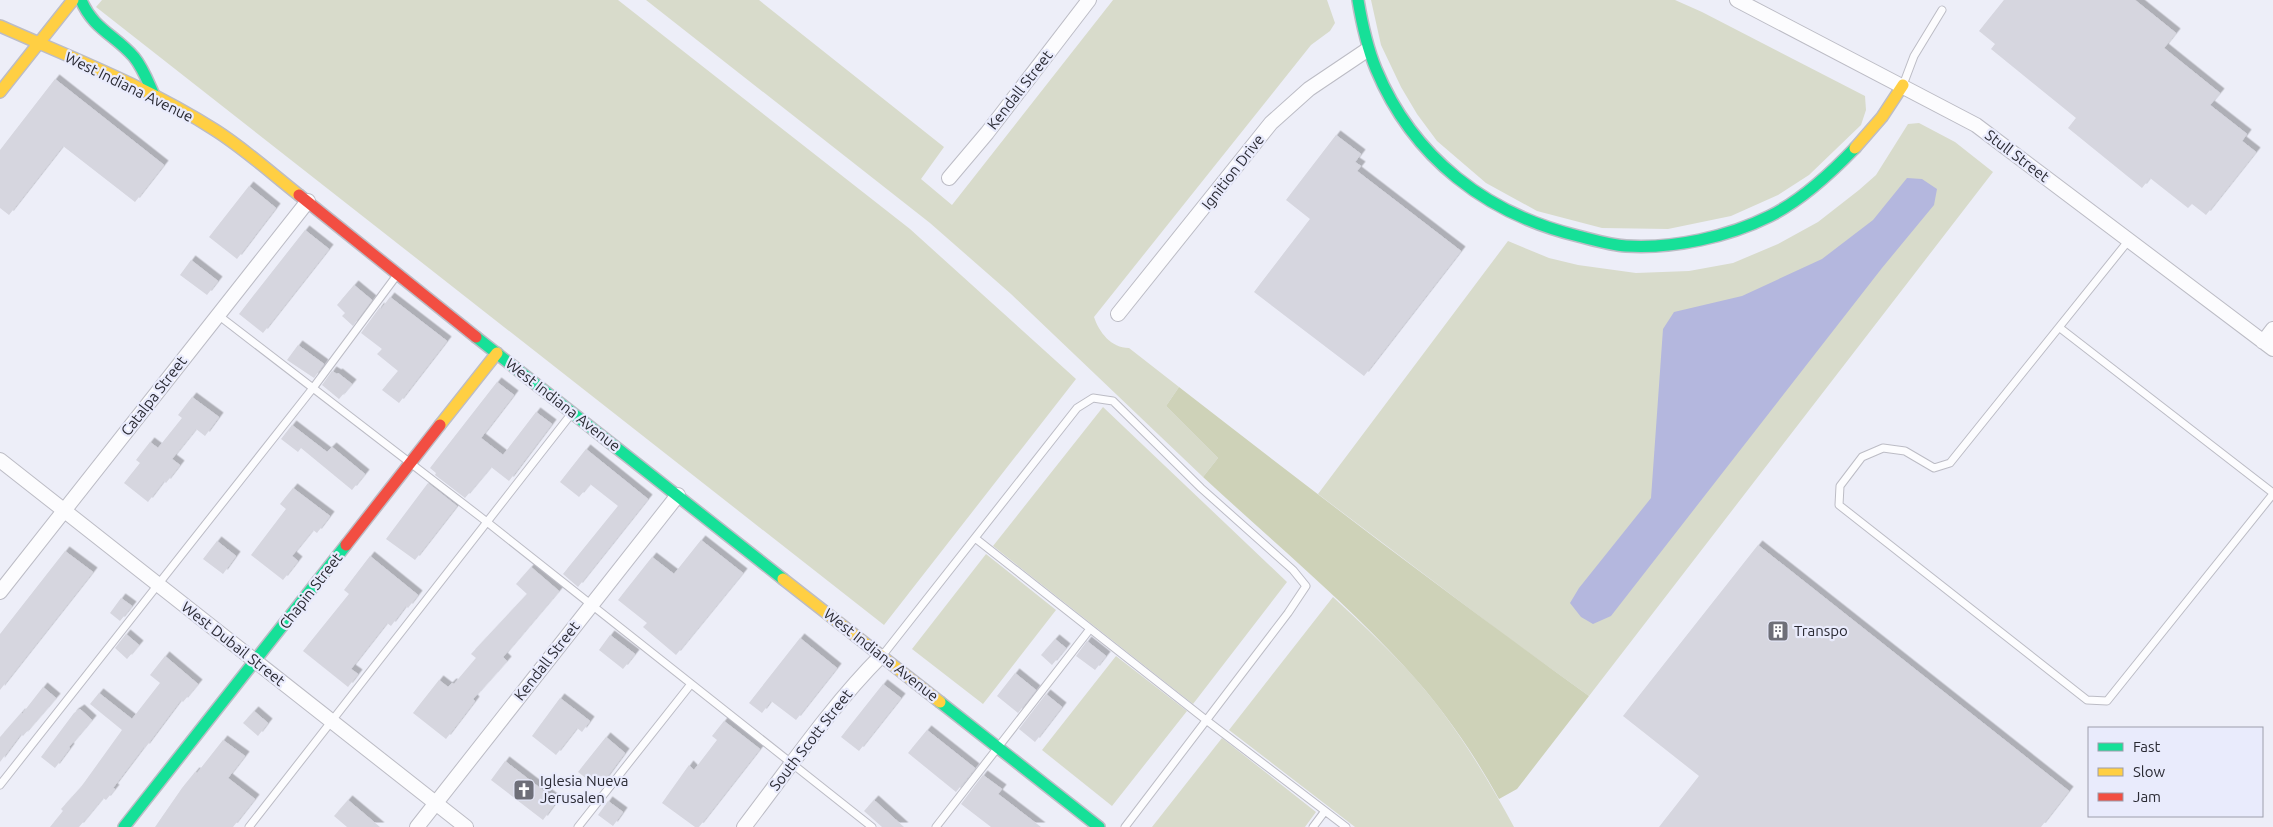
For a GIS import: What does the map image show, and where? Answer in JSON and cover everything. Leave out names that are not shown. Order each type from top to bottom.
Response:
[{"type":"street","points":[[4,88],[73,0]]},
{"type":"street","points":[[81,0],[86,14],[93,23],[135,58],[154,95]]},
{"type":"street","name":"Kendall Street","points":[[949,178],[987,133],[1089,0]]},
{"type":"street","points":[[1358,0],[1361,28],[1368,50],[1384,85],[1410,127],[1427,148],[1473,190],[1526,220],[1596,241],[1626,246],[1659,245],[1695,239],[1764,219],[1827,177],[1841,164],[1877,123],[1903,85]]},
{"type":"street","name":"Stull Street","points":[[1738,0],[1976,125],[2268,345]]},
{"type":"street","name":"West Indiana Avenue","points":[[0,26],[154,95],[215,130],[308,201],[572,413],[881,656],[999,746],[1099,827]]},
{"type":"street","name":"Ignition Drive","points":[[1118,314],[1272,123],[1310,89],[1368,50]]},
{"type":"street","points":[[0,71],[4,88]]},
{"type":"street","name":"Catalpa Street","points":[[0,592],[308,201]]},
{"type":"street","points":[[2268,345],[2273,329]]},
{"type":"street","name":"Chapin Street","points":[[124,827],[256,662],[497,353]]},
{"type":"street","name":"West Dubail Street","points":[[0,460],[466,827]]},
{"type":"street","name":"Kendall Street","points":[[417,827],[678,496]]},
{"type":"street","name":"South Scott Street","points":[[744,827],[865,672],[881,656]]},
{"type":"lane","points":[[1903,85],[1914,56],[1942,10]]},
{"type":"lane","points":[[2060,328],[2273,493],[2107,702],[2087,700],[1839,505],[1840,486],[1862,457],[1883,448],[1905,451],[1934,468],[1950,463],[2129,240]]},
{"type":"lane","points":[[0,785],[313,388],[398,275]]},
{"type":"lane","points":[[218,315],[487,522],[872,827]]},
{"type":"lane","points":[[881,656],[1077,408],[1093,398],[1114,401],[1201,488],[1293,570],[1306,586],[1288,613],[1125,827]]},
{"type":"lane","points":[[249,827],[572,413]]},
{"type":"lane","points":[[975,538],[1206,720],[1346,827]]},
{"type":"lane","points":[[936,827],[1090,628]]},
{"type":"lane","points":[[578,827],[691,684]]},
{"type":"lane","points":[[1313,827],[1325,811]]},
{"type":"green space","points":[[102,0],[618,0],[910,229],[1076,379],[884,625],[96,7]]},
{"type":"green space","points":[[646,0],[759,0],[944,147],[921,179],[952,205],[1113,0],[1327,0],[1335,23],[1330,31],[1311,45],[1094,317],[1099,328],[1111,342],[1129,348],[1179,387],[1166,406],[1218,458],[1203,477],[1011,294],[930,223]]},
{"type":"green space","points":[[1371,0],[1675,0],[1865,96],[1866,110],[1861,125],[1809,175],[1778,195],[1731,216],[1668,229],[1602,228],[1537,211],[1486,183],[1437,141],[1417,114],[1401,87],[1381,45]]},
{"type":"green space","points":[[1919,123],[1955,142],[1993,172],[1589,696],[1507,637],[1318,494],[1508,241],[1549,258],[1578,265],[1636,273],[1689,271],[1733,263],[1778,244],[1818,222],[1876,175],[1908,124]]},
{"type":"green space","points":[[1179,387],[1382,543],[1589,696],[1517,789],[1499,799],[1456,730],[1404,666],[1331,593],[1203,477],[1218,458],[1166,406]]},
{"type":"green space","points":[[1103,407],[1287,582],[1193,704],[993,546]]},
{"type":"green space","points":[[986,554],[1056,610],[983,704],[912,649]]},
{"type":"green space","points":[[1333,597],[1404,666],[1436,703],[1464,743],[1514,827],[1355,827],[1229,730]]},
{"type":"green space","points":[[1116,656],[1187,711],[1112,806],[1042,750]]},
{"type":"green space","points":[[1222,738],[1316,812],[1305,827],[1152,827]]},
{"type":"water","points":[[1907,178],[1922,179],[1937,189],[1934,205],[1882,268],[1611,616],[1593,624],[1581,617],[1570,603],[1579,588],[1651,498],[1663,329],[1674,312],[1742,296],[1822,259],[1873,220]]},
{"type":"building","points":[[2004,0],[2135,0],[2176,33],[2164,48],[2220,93],[2210,105],[2247,134],[2242,141],[2256,152],[2206,215],[2192,204],[2188,208],[2150,178],[2142,188],[2068,128],[2076,118],[1991,49],[1995,44],[1979,31]]},
{"type":"building","points":[[55,79],[164,165],[135,202],[63,146],[9,215],[0,208],[0,150]]},
{"type":"building","points":[[1336,135],[1361,154],[1355,162],[1361,166],[1357,171],[1461,251],[1364,376],[1254,292],[1310,219],[1286,200]]},
{"type":"building","points":[[249,186],[276,208],[237,259],[209,237]]},
{"type":"building","points":[[305,230],[329,249],[263,333],[239,314]]},
{"type":"building","points":[[191,260],[218,281],[207,295],[180,275]]},
{"type":"building","points":[[354,285],[372,300],[353,326],[342,316],[345,313],[337,305]]},
{"type":"building","points":[[390,297],[447,341],[399,403],[382,390],[398,371],[377,354],[382,349],[361,333],[380,307],[381,309]]},
{"type":"building","points":[[298,345],[324,364],[314,378],[287,360]]},
{"type":"building","points":[[332,371],[338,373],[352,384],[339,399],[322,385]]},
{"type":"building","points":[[497,382],[514,395],[481,438],[503,455],[536,412],[552,424],[509,481],[491,467],[465,498],[435,475],[436,473],[430,468]]},
{"type":"building","points":[[192,397],[219,417],[205,436],[196,429],[172,459],[180,465],[166,483],[164,481],[148,502],[124,483],[140,463],[136,460],[150,442],[158,448],[182,418],[178,415]]},
{"type":"building","points":[[292,425],[327,452],[332,447],[365,474],[352,490],[301,448],[298,452],[281,439]]},
{"type":"building","points":[[586,449],[648,499],[578,587],[563,574],[618,506],[590,484],[579,497],[560,482]]},
{"type":"building","points":[[428,483],[457,506],[415,560],[386,539]]},
{"type":"building","points":[[293,488],[330,516],[317,533],[313,530],[292,556],[298,561],[283,580],[251,555],[286,509],[280,504]]},
{"type":"building","points":[[701,540],[743,573],[676,655],[643,627],[647,623],[618,600],[652,557],[674,574]]},
{"type":"building","points":[[217,541],[236,556],[223,574],[203,559]]},
{"type":"building","name":"Transpo","points":[[1758,545],[2069,791],[2041,827],[1659,827],[1699,776],[1623,716]]},
{"type":"building","points":[[65,551],[93,572],[0,690],[0,634]]},
{"type":"building","points":[[370,556],[418,595],[408,608],[406,606],[391,626],[387,623],[351,669],[358,674],[348,687],[303,651],[349,594],[344,590]]},
{"type":"building","points":[[531,567],[559,591],[503,657],[507,661],[473,699],[475,701],[446,739],[413,713],[439,680],[448,687],[452,683],[454,684],[476,658],[471,654],[527,594],[516,584]]},
{"type":"building","points":[[121,598],[132,606],[120,621],[110,613]]},
{"type":"building","points":[[126,634],[139,645],[127,659],[115,648]]},
{"type":"building","points":[[610,635],[635,654],[623,669],[599,650]]},
{"type":"building","points":[[800,638],[837,668],[796,720],[771,701],[762,713],[749,703]]},
{"type":"building","points":[[1055,639],[1066,648],[1052,665],[1041,655]]},
{"type":"building","points":[[1087,641],[1106,656],[1095,670],[1076,656]]},
{"type":"building","points":[[165,656],[198,684],[183,702],[181,700],[113,788],[115,789],[106,800],[103,798],[79,827],[50,827],[63,811],[61,809],[81,787],[122,730],[90,704],[99,693],[132,719],[160,683],[150,675]]},
{"type":"building","points":[[1015,673],[1036,690],[1018,713],[997,696]]},
{"type":"building","points":[[883,684],[901,698],[859,751],[841,737]]},
{"type":"building","points":[[43,687],[56,698],[23,736],[21,734],[0,762],[0,737],[22,714]]},
{"type":"building","points":[[1046,694],[1062,707],[1035,742],[1019,729]]},
{"type":"building","points":[[560,698],[590,721],[582,732],[577,728],[556,755],[532,736]]},
{"type":"building","points":[[80,709],[92,720],[69,747],[55,768],[41,757],[74,713]]},
{"type":"building","points":[[254,711],[268,723],[258,736],[243,723]]},
{"type":"building","points":[[724,721],[760,749],[699,827],[695,827],[662,803],[689,765],[694,770],[717,740],[712,736]]},
{"type":"building","points":[[927,730],[975,768],[956,792],[908,753]]},
{"type":"building","points":[[606,737],[625,753],[599,788],[578,772]]},
{"type":"building","points":[[223,740],[245,756],[228,778],[255,799],[233,827],[155,827],[182,788],[195,772],[197,773]]},
{"type":"building","name":"Iglesia Nueva Jerusalen","points":[[505,761],[557,801],[543,820],[491,780]]},
{"type":"building","points":[[983,775],[1002,789],[998,794],[1041,827],[991,827],[961,804]]},
{"type":"building","points":[[348,800],[380,827],[347,827],[334,816]]},
{"type":"building","points":[[874,800],[904,827],[882,827],[864,811]]},
{"type":"building","points":[[608,801],[623,812],[613,826],[598,815]]},
{"type":"traffic: fast","points":[[81,0],[98,25],[134,57],[143,70],[154,95]]},
{"type":"traffic: fast","points":[[1358,0],[1365,35],[1376,69],[1392,101],[1410,130],[1432,155],[1457,178],[1484,197],[1513,213],[1545,226],[1578,236],[1626,246],[1662,246],[1718,236],[1754,223],[1782,210],[1805,194],[1855,148]]},
{"type":"traffic: fast","points":[[476,337],[783,579]]},
{"type":"traffic: fast","points":[[124,827],[346,545]]},
{"type":"traffic: fast","points":[[940,702],[1099,827]]},
{"type":"traffic: slow","points":[[0,92],[73,0]]},
{"type":"traffic: slow","points":[[0,26],[137,87],[189,114],[237,145],[299,195]]},
{"type":"traffic: slow","points":[[1855,148],[1882,117],[1903,85]]},
{"type":"traffic: slow","points":[[440,425],[497,353]]},
{"type":"traffic: slow","points":[[783,579],[940,702]]},
{"type":"traffic: jam","points":[[299,195],[476,337]]},
{"type":"traffic: jam","points":[[346,545],[440,425]]},
{"type":"place","name":"Transpo","points":[[1778,631]]},
{"type":"place","name":"Iglesia Nueva Jerusalen","points":[[524,790]]}]
